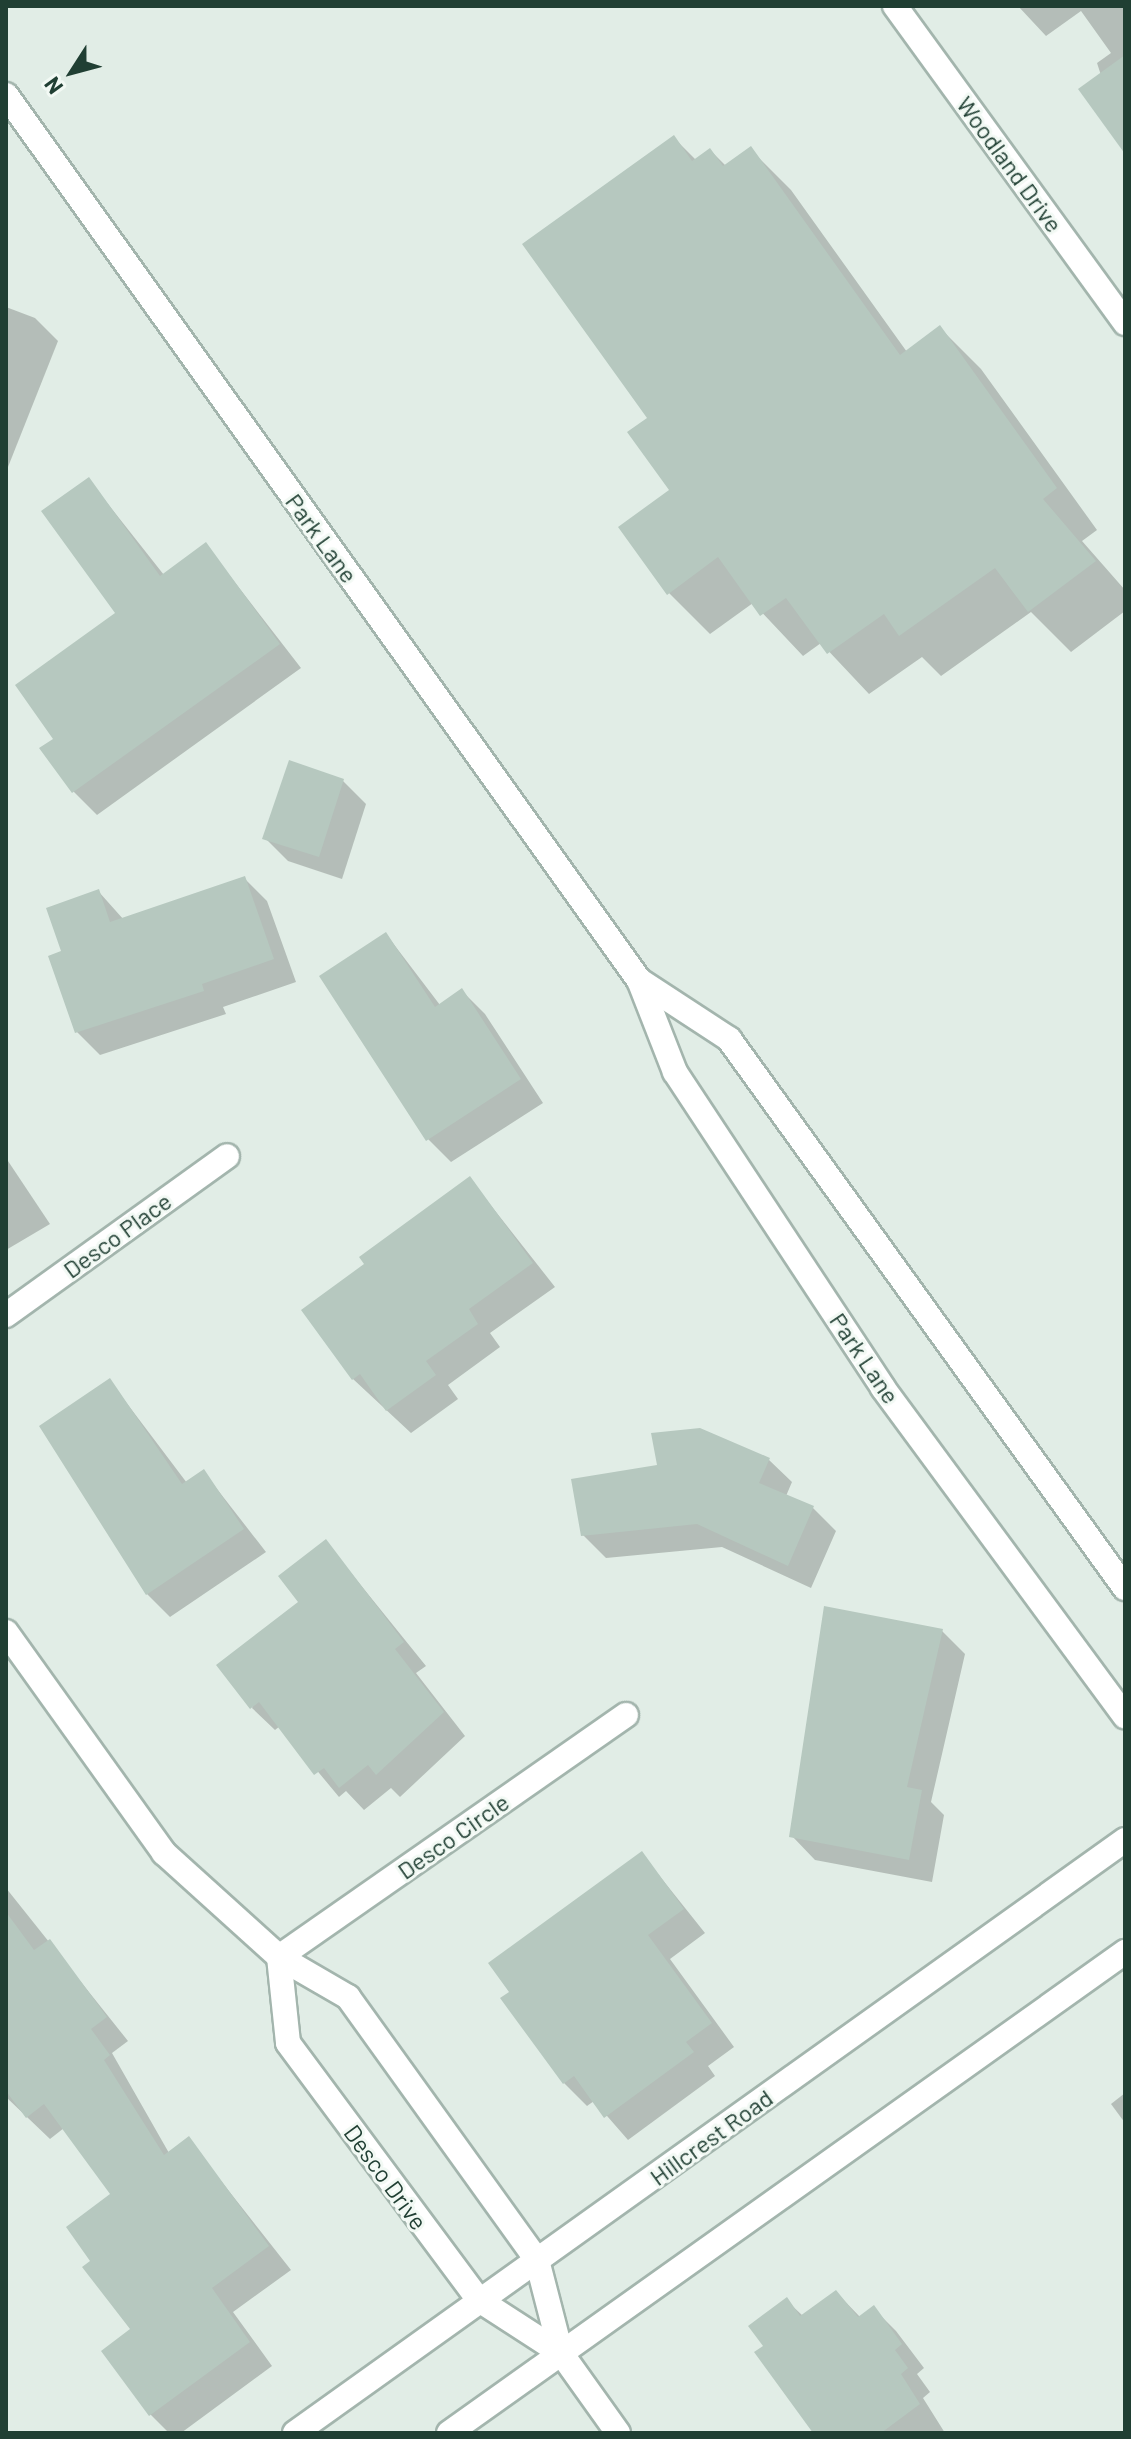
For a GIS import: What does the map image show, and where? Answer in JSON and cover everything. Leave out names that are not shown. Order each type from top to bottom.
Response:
[{"type":"street","name":"Woodland Drive","points":[[895,6],[1125,323]]},
{"type":"street","name":"Park Lane","points":[[6,95],[639,980],[675,1072],[874,1375],[1125,1716]]},
{"type":"street","name":"Park Lane","points":[[639,980],[729,1039],[1125,1588]]},
{"type":"street","name":"Desco Place","points":[[6,1315],[227,1156]]},
{"type":"street","name":"Desco Drive","points":[[6,1632],[164,1853],[279,1957],[348,1997],[537,2260],[561,2353],[618,2433]]},
{"type":"street","name":"Desco Circle","points":[[279,1957],[626,1715]]},
{"type":"street","name":"Hillcrest Road","points":[[295,2433],[1125,1840]]},
{"type":"street","points":[[449,2433],[1125,1952]]},
{"type":"street","name":"Desco Drive","points":[[279,1957],[288,2043],[479,2300],[561,2353]]},
{"type":"building","points":[[1125,55],[1125,154],[1078,89]]},
{"type":"building","points":[[674,135],[692,161],[710,148],[723,166],[751,146],[900,355],[940,325],[1057,488],[1043,499],[1096,561],[1028,612],[995,568],[899,636],[884,614],[827,654],[786,598],[760,616],[718,557],[667,595],[618,527],[669,490],[627,432],[647,418],[522,244]]},
{"type":"building","points":[[89,477],[160,576],[206,542],[280,644],[72,793],[39,748],[53,739],[15,685],[115,613],[41,511]]},
{"type":"building","points":[[289,760],[344,779],[319,857],[262,839]]},
{"type":"building","points":[[245,876],[274,959],[202,984],[204,991],[75,1033],[48,956],[61,951],[46,908],[99,889],[110,922]]},
{"type":"building","points":[[386,932],[435,1007],[462,988],[521,1079],[426,1141],[319,976]]},
{"type":"building","points":[[470,1176],[533,1263],[469,1309],[478,1324],[426,1361],[436,1375],[386,1411],[360,1374],[352,1380],[301,1310],[364,1264],[359,1257]]},
{"type":"building","points":[[110,1378],[182,1484],[204,1469],[244,1529],[146,1595],[39,1426]]},
{"type":"building","points":[[700,1428],[770,1458],[759,1483],[814,1506],[788,1566],[697,1524],[581,1536],[571,1479],[657,1465],[651,1433]]},
{"type":"building","points":[[326,1539],[404,1642],[395,1649],[444,1712],[376,1775],[368,1765],[339,1788],[324,1768],[314,1775],[259,1702],[250,1709],[216,1665],[298,1602],[278,1576]]},
{"type":"building","points":[[824,1606],[943,1629],[907,1787],[922,1790],[909,1860],[789,1837]]},
{"type":"building","points":[[642,1851],[684,1909],[648,1935],[712,2023],[686,2042],[694,2052],[604,2118],[574,2076],[563,2084],[500,1998],[509,1992],[488,1963]]},
{"type":"building","points":[[6,1912],[34,1950],[50,1939],[107,2017],[91,2029],[110,2055],[104,2060],[164,2155],[189,2136],[269,2246],[212,2288],[250,2342],[149,2416],[101,2351],[130,2329],[82,2267],[90,2261],[66,2227],[110,2194],[44,2104],[26,2118],[6,2091]]},
{"type":"building","points":[[836,2290],[858,2317],[874,2305],[902,2344],[895,2350],[908,2368],[901,2374],[920,2404],[881,2433],[813,2433],[754,2352],[763,2346],[748,2326],[787,2297],[800,2316]]}]
